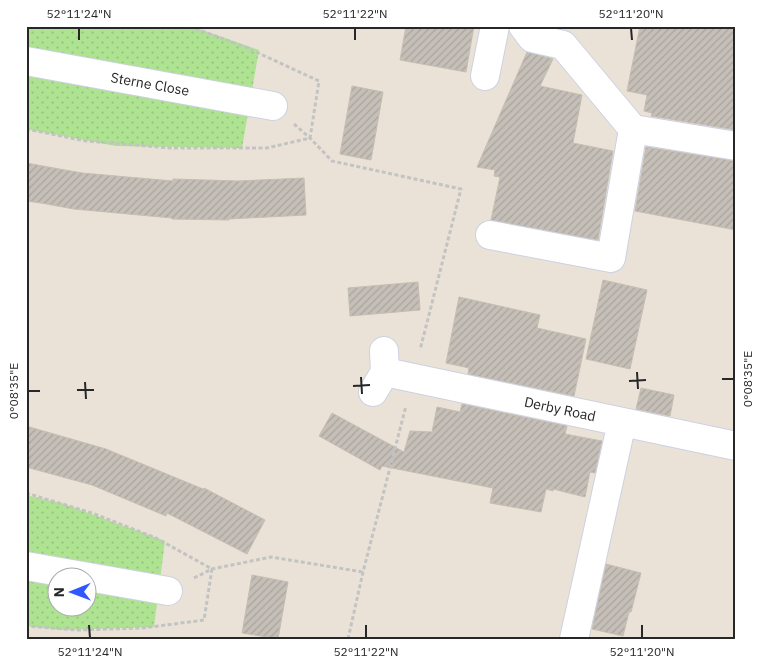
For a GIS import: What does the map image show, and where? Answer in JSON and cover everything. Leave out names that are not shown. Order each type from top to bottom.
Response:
[{"type":"street","points":[[484,76],[495,26]]},
{"type":"street","points":[[523,26],[532,38],[563,45],[633,128],[736,146]]},
{"type":"street","name":"Sterne Close","points":[[26,61],[273,106]]},
{"type":"street","points":[[490,235],[611,258],[633,128]]},
{"type":"street","name":"Derby Road","points":[[381,372],[736,446]]},
{"type":"street","points":[[574,639],[622,422]]},
{"type":"street","points":[[26,566],[168,591]]},
{"type":"path","points":[[310,138],[332,161],[461,189],[348,639]]},
{"type":"path","points":[[212,569],[271,557],[364,572]]},
{"type":"green space","points":[[26,26],[191,26],[259,50],[242,148],[116,146],[26,129]]},
{"type":"green space","points":[[26,495],[64,504],[165,541],[154,627],[61,630],[26,626]]},
{"type":"building","points":[[406,26],[474,26],[466,72],[400,60]]},
{"type":"building","points":[[640,26],[736,26],[736,130],[651,116],[652,113],[644,111],[647,95],[627,91]]},
{"type":"building","points":[[527,52],[553,59],[540,86],[582,95],[573,143],[613,151],[598,240],[491,220],[500,177],[494,176],[495,170],[477,167]]},
{"type":"building","points":[[352,86],[383,92],[371,160],[340,154]]},
{"type":"building","points":[[646,147],[736,161],[736,230],[635,211]]},
{"type":"building","points":[[26,163],[82,173],[173,181],[173,179],[238,181],[304,178],[306,215],[229,220],[172,219],[74,209],[26,201]]},
{"type":"building","points":[[603,280],[647,290],[630,369],[586,359]]},
{"type":"building","points":[[418,282],[420,310],[350,316],[348,288]]},
{"type":"building","points":[[459,297],[540,315],[537,328],[586,339],[574,396],[468,374],[469,368],[446,363]]},
{"type":"building","points":[[641,388],[674,395],[670,416],[636,409]]},
{"type":"building","points":[[462,404],[567,426],[565,434],[602,441],[595,473],[590,472],[585,497],[546,489],[541,512],[490,503],[493,488],[382,466],[380,470],[319,436],[332,413],[404,452],[410,431],[432,432],[437,407],[460,412]]},
{"type":"building","points":[[26,426],[106,449],[204,488],[265,520],[247,554],[167,513],[166,516],[92,485],[26,467]]},
{"type":"building","points":[[606,564],[641,573],[623,636],[592,629]]},
{"type":"building","points":[[252,575],[288,582],[278,639],[242,633]]}]
